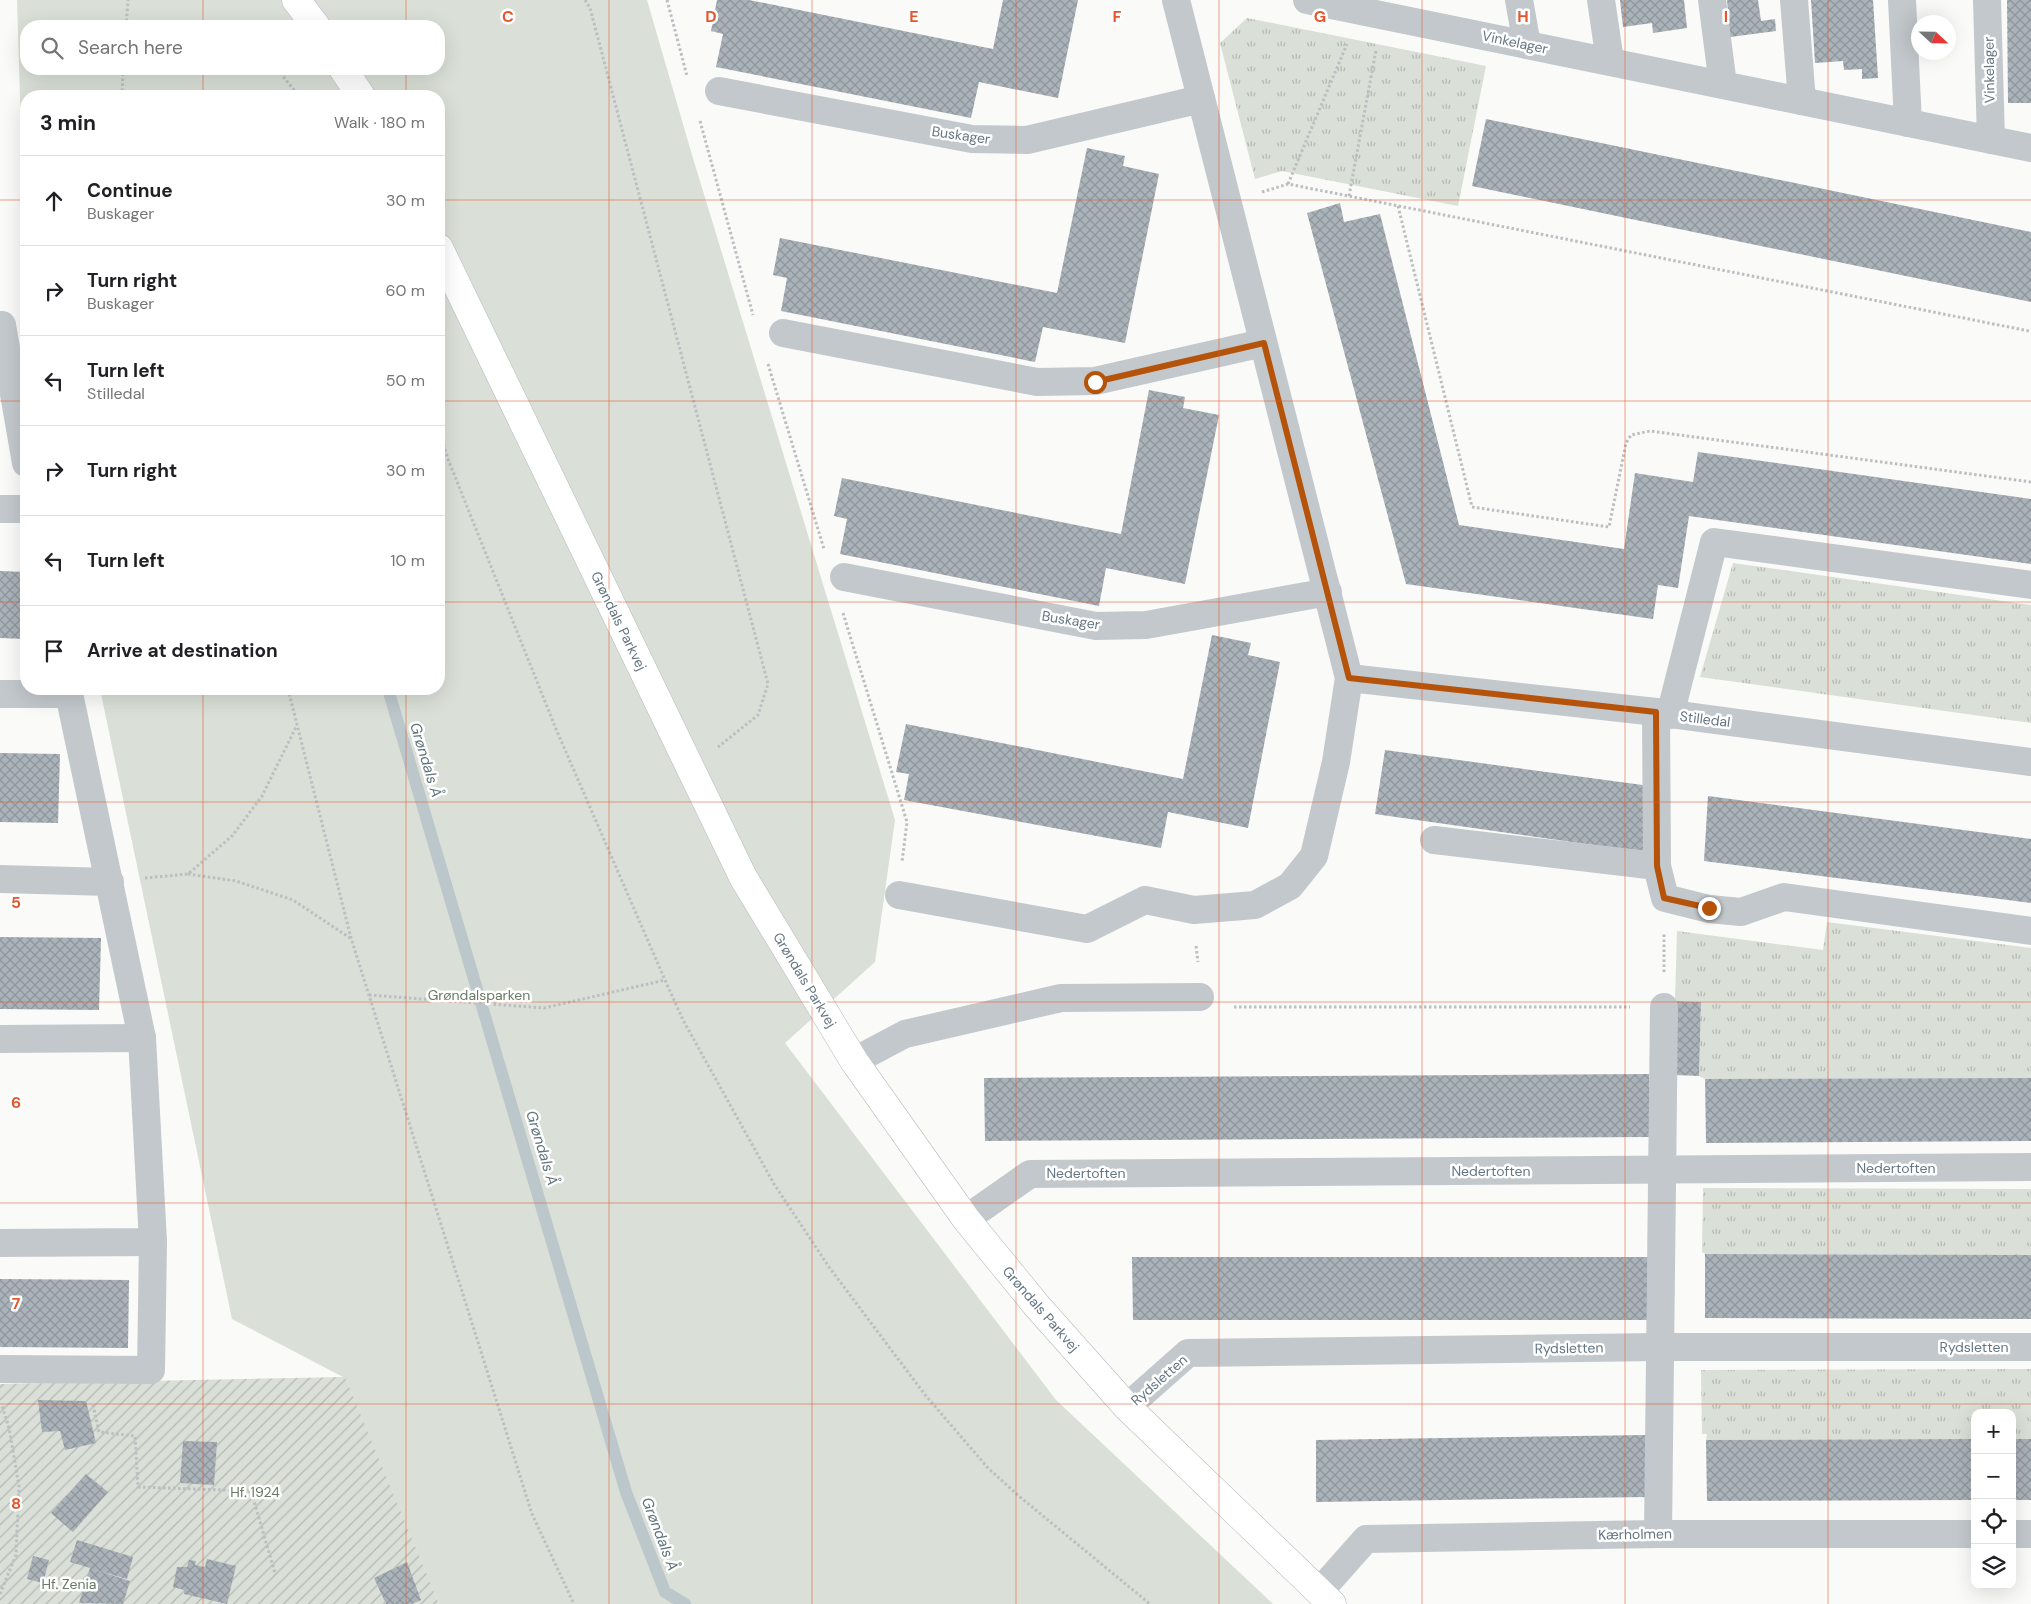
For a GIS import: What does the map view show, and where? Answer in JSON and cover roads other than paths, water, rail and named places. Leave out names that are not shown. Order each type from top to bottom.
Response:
[{"type":"main road","points":[[296,0],[311,20]]},
{"type":"main road","points":[[347,75],[357,90]]},
{"type":"main road","name":"Grøndals Parkvej","points":[[445,260],[743,876],[854,1060],[966,1219],[1037,1306],[1127,1407],[1325,1598]]},
{"type":"street","points":[[899,895],[1087,929],[1144,900],[1194,910],[1255,905],[1290,886],[1314,856],[1336,762],[1349,678],[1176,0]]},
{"type":"street","name":"Vinkelager","points":[[1307,0],[1360,9],[1417,11],[1527,45],[2031,148]]},
{"type":"street","points":[[1519,0],[1527,45]]},
{"type":"street","points":[[1601,0],[1610,62]]},
{"type":"street","points":[[1712,0],[1723,85]]},
{"type":"street","points":[[1794,0],[1802,101]]},
{"type":"street","points":[[1902,0],[1908,123]]},
{"type":"street","name":"Vinkelager","points":[[1988,0],[1991,140]]},
{"type":"street","name":"Buskager","points":[[718,91],[972,139],[1018,140],[1057,134],[1202,99]]},
{"type":"street","points":[[0,325],[2,325],[20,428]]},
{"type":"street","points":[[783,333],[1037,382],[1095,382],[1264,343]]},
{"type":"street","points":[[0,509],[20,509]]},
{"type":"street","points":[[2031,585],[1714,542],[1663,714],[1657,866],[1664,898],[1709,908],[1741,912],[1784,897],[2031,931]]},
{"type":"street","name":"Buskager","points":[[844,577],[1096,626],[1146,625],[1328,592]]},
{"type":"street","name":"Stilledal","points":[[1349,678],[1663,714],[2031,762]]},
{"type":"street","points":[[0,694],[20,693]]},
{"type":"street","points":[[0,1369],[151,1370],[153,1242],[142,1038],[69,695]]},
{"type":"street","points":[[1434,840],[1657,866]]},
{"type":"street","points":[[0,880],[110,882]]},
{"type":"street","points":[[854,1060],[905,1034],[1061,998],[1200,997]]},
{"type":"street","points":[[1658,1534],[1664,1007]]},
{"type":"street","points":[[0,1039],[142,1038]]},
{"type":"street","name":"Nedertoften","points":[[966,1219],[1030,1174],[2031,1166]]},
{"type":"street","points":[[0,1243],[153,1242]]},
{"type":"street","name":"Rydsletten","points":[[1127,1407],[1188,1353],[1660,1347],[2031,1347]]},
{"type":"street","name":"Kærholmen","points":[[1325,1598],[1366,1539],[1658,1534],[1971,1534]]},
{"type":"street","points":[[2016,1534],[2031,1534]]},
{"type":"waterway","name":"Grøndals Å","points":[[390,695],[626,1492],[665,1592],[685,1604]]},
{"type":"park label","name":"Grøndalsparken","points":[[479,995]]},
{"type":"park label","name":"Hf. 1924","points":[[255,1492]]},
{"type":"park label","name":"Hf. Zenia","points":[[69,1584]]}]
